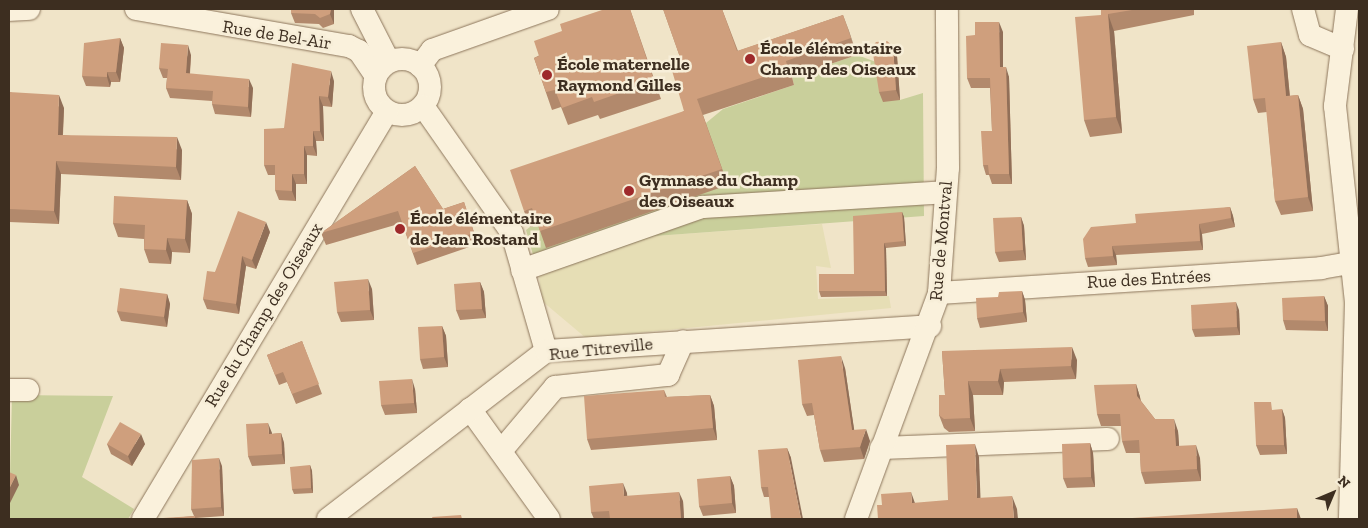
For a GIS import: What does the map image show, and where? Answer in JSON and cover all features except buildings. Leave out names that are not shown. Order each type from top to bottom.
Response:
[{"type":"street","points":[[9,10],[29,9]]},
{"type":"street","name":"Rue de Bel-Air","points":[[136,9],[349,46],[359,51],[382,69]]},
{"type":"street","points":[[362,9],[382,69],[374,92],[387,111],[402,116],[423,106]]},
{"type":"street","points":[[420,66],[432,50],[548,9]]},
{"type":"street","name":"Rue de Montval","points":[[856,519],[881,448],[930,326],[939,293],[946,192],[947,9]]},
{"type":"street","points":[[1303,9],[1310,35],[1343,49]]},
{"type":"street","points":[[1347,9],[1335,106],[1356,262],[1350,519]]},
{"type":"street","points":[[382,69],[405,59],[420,66],[429,80],[423,106],[512,233],[546,351]]},
{"type":"street","name":"Rue du Champ des Oiseaux","points":[[143,519],[387,111]]},
{"type":"street","points":[[522,270],[702,207],[946,192]]},
{"type":"street","name":"Rue des Entrées","points":[[939,293],[1356,262]]},
{"type":"street","name":"Rue Titreville","points":[[328,519],[546,351],[930,326]]},
{"type":"street","points":[[501,451],[555,387],[668,375],[682,341]]},
{"type":"street","points":[[470,409],[549,519]]},
{"type":"street","points":[[881,448],[1108,439]]},
{"type":"shaded area","points":[[822,224],[831,268],[816,266],[818,299],[889,296],[891,308],[586,338],[542,301],[539,276],[655,236]]},
{"type":"green space","points":[[857,55],[876,62],[900,100],[923,93],[924,216],[655,236],[539,276],[526,230],[530,227],[706,123],[723,109],[794,85],[792,77]]},
{"type":"green space","points":[[12,395],[113,396],[82,477],[134,509],[128,519],[9,519]]},
{"type":"place","name":"École élémentaire Champ des Oiseaux","points":[[750,59]]},
{"type":"place","name":"École maternelle Raymond Gilles","points":[[547,75]]},
{"type":"place","name":"Gymnase du Champ des Oiseaux","points":[[629,191]]},
{"type":"place","name":"École élémentaire de Jean Rostand","points":[[400,229]]}]
